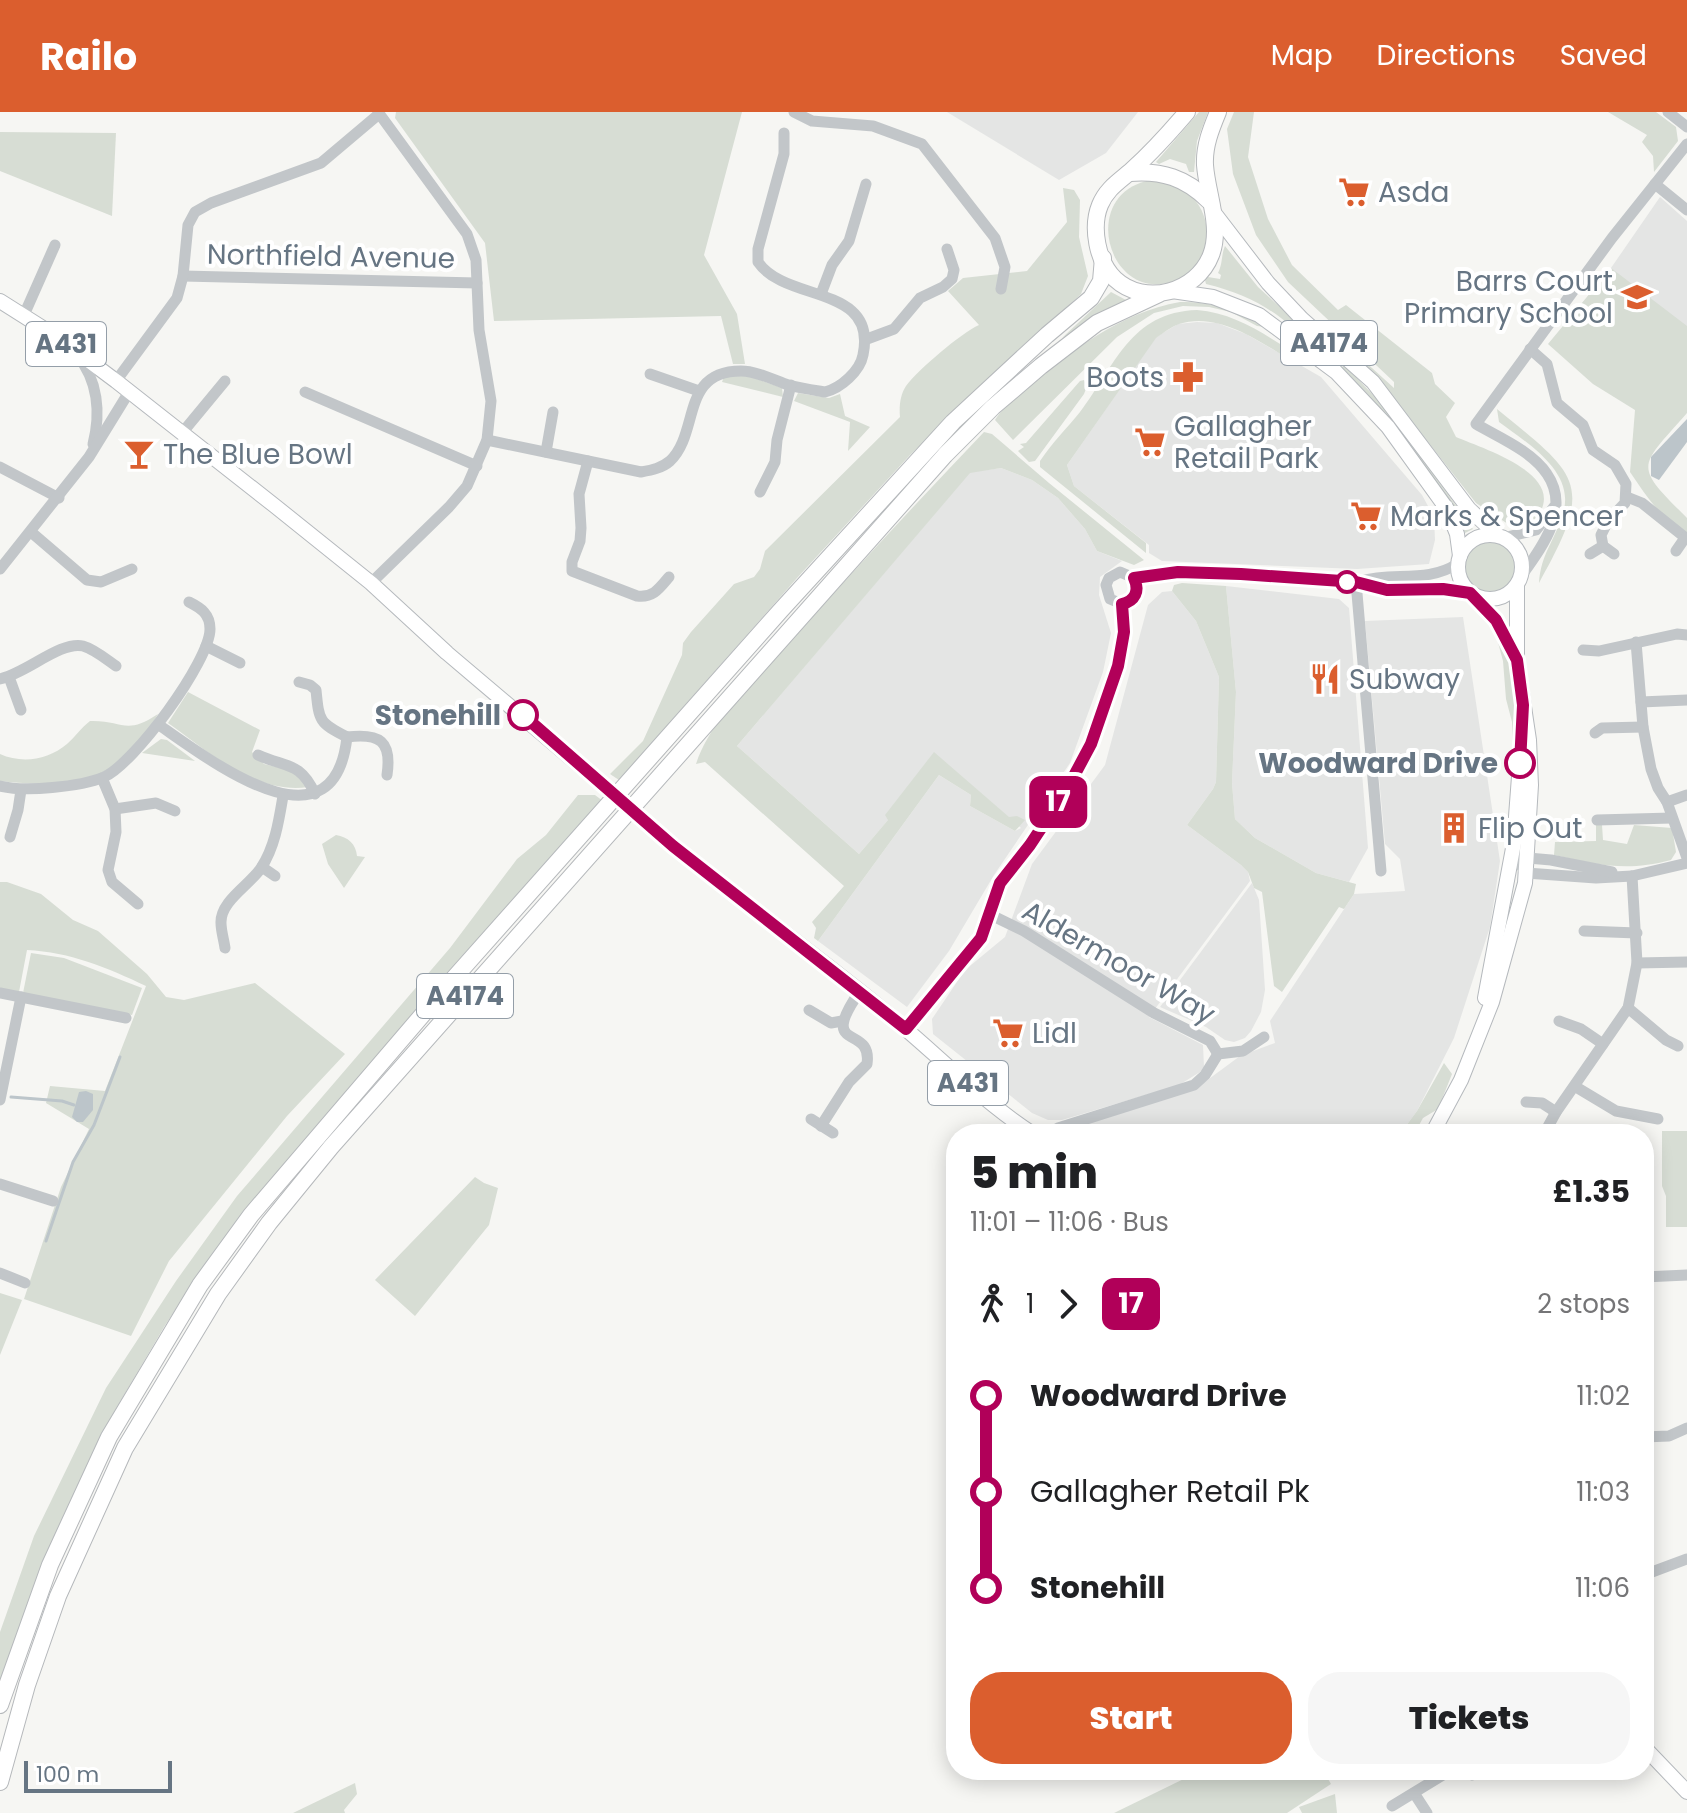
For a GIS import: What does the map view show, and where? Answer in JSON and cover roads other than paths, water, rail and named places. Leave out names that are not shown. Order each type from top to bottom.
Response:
[{"type":"highway","name":"A4174","points":[[1166,293],[1136,290],[1114,278],[1103,258],[1094,229],[1109,191],[1187,112]]},
{"type":"highway","name":"A4174","points":[[0,1782],[27,1685],[58,1596],[125,1448],[218,1294],[269,1223],[331,1147],[945,455],[1029,376],[1097,323],[1166,293],[1201,273],[1212,254],[1215,240],[1205,162],[1218,112]]},
{"type":"highway","name":"A4174","points":[[1129,173],[1166,173],[1186,182],[1211,205]]},
{"type":"highway","name":"A4174","points":[[0,1705],[50,1565],[109,1437],[200,1285],[251,1215],[454,978],[770,622],[953,422],[1091,298],[1101,281],[1103,258]]},
{"type":"main road","name":"A4174","points":[[1211,205],[1268,283],[1302,319],[1373,382],[1469,509],[1520,553],[1517,660],[1529,740],[1531,785],[1525,866],[1514,924],[1492,1002],[1461,1080],[1437,1124]]},
{"type":"main road","name":"A4174","points":[[1166,293],[1213,297],[1259,315],[1336,372],[1388,427],[1447,509],[1457,534],[1458,575],[1496,620],[1517,660]]},
{"type":"main road","name":"A431","points":[[0,301],[70,346],[371,583],[447,653],[645,822],[764,919],[860,991],[1020,1124]]},
{"type":"main road","points":[[1459,560],[1470,541],[1485,535],[1500,536]]},
{"type":"main road","points":[[1472,594],[1483,599],[1500,598],[1519,580]]},
{"type":"main road","name":"A4174","points":[[1480,1027],[1513,846],[1523,705]]},
{"type":"main road","name":"A4174","points":[[1492,958],[1514,884],[1525,866]]},
{"type":"main road","points":[[1654,1757],[1687,1792]]},
{"type":"street","points":[[794,112],[812,121],[873,126],[922,144],[995,238],[1005,267],[1001,289]]},
{"type":"street","points":[[1668,112],[1687,127]]},
{"type":"street","points":[[116,381],[177,298],[183,276],[188,225],[195,212],[211,203],[321,163],[378,113],[467,234],[476,260],[479,330],[491,401],[487,440],[467,486],[371,583]]},
{"type":"street","points":[[487,440],[641,472],[660,467],[672,459],[680,446],[699,391],[723,373],[743,371],[825,392],[836,389],[861,364],[867,339],[863,325],[849,308],[821,294],[775,280],[758,262],[758,249],[784,154],[784,133]]},
{"type":"street","points":[[1519,580],[1550,533],[1555,517],[1552,485],[1547,473],[1529,457],[1476,424],[1612,238],[1687,144]]},
{"type":"street","points":[[821,294],[832,265],[849,241],[866,184]]},
{"type":"street","points":[[1655,184],[1687,210]]},
{"type":"street","points":[[24,315],[55,245]]},
{"type":"street","points":[[867,339],[894,329],[920,298],[952,279],[954,270],[947,249]]},
{"type":"street","name":"Northfield Avenue","points":[[183,276],[477,283]]},
{"type":"street","points":[[70,346],[90,376],[97,398],[94,440],[89,457]]},
{"type":"street","points":[[1530,349],[1547,364],[1557,403],[1583,425],[1593,450],[1622,472],[1627,497],[1601,535],[1603,546],[1614,554]]},
{"type":"street","points":[[650,374],[699,391]]},
{"type":"street","points":[[182,433],[225,381]]},
{"type":"street","points":[[767,487],[791,385]]},
{"type":"street","points":[[0,569],[89,457],[129,392]]},
{"type":"street","points":[[305,392],[477,466]]},
{"type":"street","points":[[546,452],[553,412]]},
{"type":"street","points":[[588,461],[579,494],[580,541],[572,571],[647,597],[656,593],[669,577]]},
{"type":"street","points":[[0,467],[59,498]]},
{"type":"street","points":[[1627,497],[1642,503],[1686,539],[1676,551]]},
{"type":"street","points":[[1500,536],[1536,530],[1554,507]]},
{"type":"street","points":[[31,532],[87,580],[101,582],[132,569]]},
{"type":"street","points":[[1590,554],[1603,546]]},
{"type":"street","points":[[1356,582],[1439,572],[1459,560]]},
{"type":"street","points":[[1134,578],[1137,584],[1135,596],[1129,602],[1115,603],[1106,594],[1109,578],[1120,572],[1134,578],[1178,572],[1356,582],[1387,590],[1443,589],[1472,594]]},
{"type":"street","points":[[1356,582],[1381,871]]},
{"type":"street","points":[[0,786],[36,790],[102,778],[116,770],[159,725],[206,646],[210,630],[208,616],[202,608],[189,602]]},
{"type":"street","name":"Aldermoor Way","points":[[906,1029],[981,938],[1000,883],[1067,789],[1091,744],[1118,666],[1124,632],[1122,604]]},
{"type":"street","points":[[1583,650],[1599,651],[1687,635]]},
{"type":"street","points":[[1513,846],[1525,866],[1551,860],[1632,876],[1687,861],[1667,802],[1651,769],[1643,727],[1636,642]]},
{"type":"street","points":[[21,710],[4,678],[40,663],[68,645],[85,646],[116,666]]},
{"type":"street","points":[[206,646],[240,663]]},
{"type":"street","points":[[299,682],[316,690],[317,713],[321,721],[347,737],[365,735],[386,745],[389,755],[387,775]]},
{"type":"street","points":[[1641,702],[1687,700]]},
{"type":"street","points":[[159,725],[224,770],[283,796],[315,794],[336,778],[347,737]]},
{"type":"street","points":[[1595,733],[1602,728],[1643,727]]},
{"type":"street","points":[[258,755],[293,766],[303,773],[315,794]]},
{"type":"street","points":[[102,778],[115,809],[116,832],[108,870],[112,882],[138,904]]},
{"type":"street","points":[[10,837],[21,790]]},
{"type":"street","points":[[1667,802],[1687,795]]},
{"type":"street","points":[[225,948],[220,922],[222,913],[262,867],[277,832],[283,796]]},
{"type":"street","points":[[115,809],[156,803],[175,811]]},
{"type":"street","points":[[1597,820],[1672,818]]},
{"type":"street","points":[[262,867],[275,876]]},
{"type":"street","points":[[1549,1124],[1628,1008],[1637,963],[1632,876]]},
{"type":"street","name":"Aldermoor Way","points":[[991,915],[1032,936],[1154,1013],[1210,1041],[1218,1054]]},
{"type":"street","points":[[1584,931],[1637,933]]},
{"type":"street","points":[[1637,963],[1687,962]]},
{"type":"street","points":[[833,1133],[816,1122],[867,1064],[868,1054],[864,1045],[846,1034],[842,1021],[860,991]]},
{"type":"street","points":[[0,993],[126,1018]]},
{"type":"street","points":[[0,1100],[2,1076],[21,997]]},
{"type":"street","points":[[1628,1008],[1666,1040],[1678,1046]]},
{"type":"street","points":[[809,1010],[831,1023],[842,1021]]},
{"type":"street","points":[[1559,1021],[1581,1029],[1603,1044]]},
{"type":"street","points":[[1071,1124],[1194,1085],[1205,1075],[1218,1054],[1243,1051],[1264,1037]]},
{"type":"street","points":[[1576,1087],[1616,1111],[1658,1119]]},
{"type":"street","points":[[1526,1102],[1542,1103],[1556,1112]]},
{"type":"street","points":[[0,1184],[53,1201]]},
{"type":"street","points":[[0,1273],[25,1283]]},
{"type":"street","points":[[1654,1277],[1687,1275]]},
{"type":"street","points":[[1654,1437],[1669,1436],[1687,1428]]},
{"type":"street","points":[[1654,1571],[1687,1559]]},
{"type":"street","points":[[1392,1806],[1435,1780]]},
{"type":"street","points":[[1414,1793],[1427,1813]]},
{"type":"waterway","points":[[46,1241],[73,1162],[94,1125],[120,1057]]},
{"type":"waterway","points":[[11,1097],[62,1101],[74,1105]]},
{"type":"place","name":"Asda","points":[[1354,192]]},
{"type":"place","name":"Barrs Court Primary School","points":[[1637,297]]},
{"type":"place","name":"Boots","points":[[1188,377]]},
{"type":"place","name":"Gallagher Retail Park","points":[[1150,442]]},
{"type":"place","name":"The Blue Bowl","points":[[139,454]]},
{"type":"place","name":"Marks & Spencer","points":[[1366,516]]},
{"type":"place","name":"Subway","points":[[1325,679]]},
{"type":"place","name":"Stonehill","points":[[523,715]]},
{"type":"place","name":"Woodward Drive","points":[[1520,763]]},
{"type":"place","name":"Flip Out","points":[[1454,828]]},
{"type":"place","name":"Lidl","points":[[1008,1033]]}]
